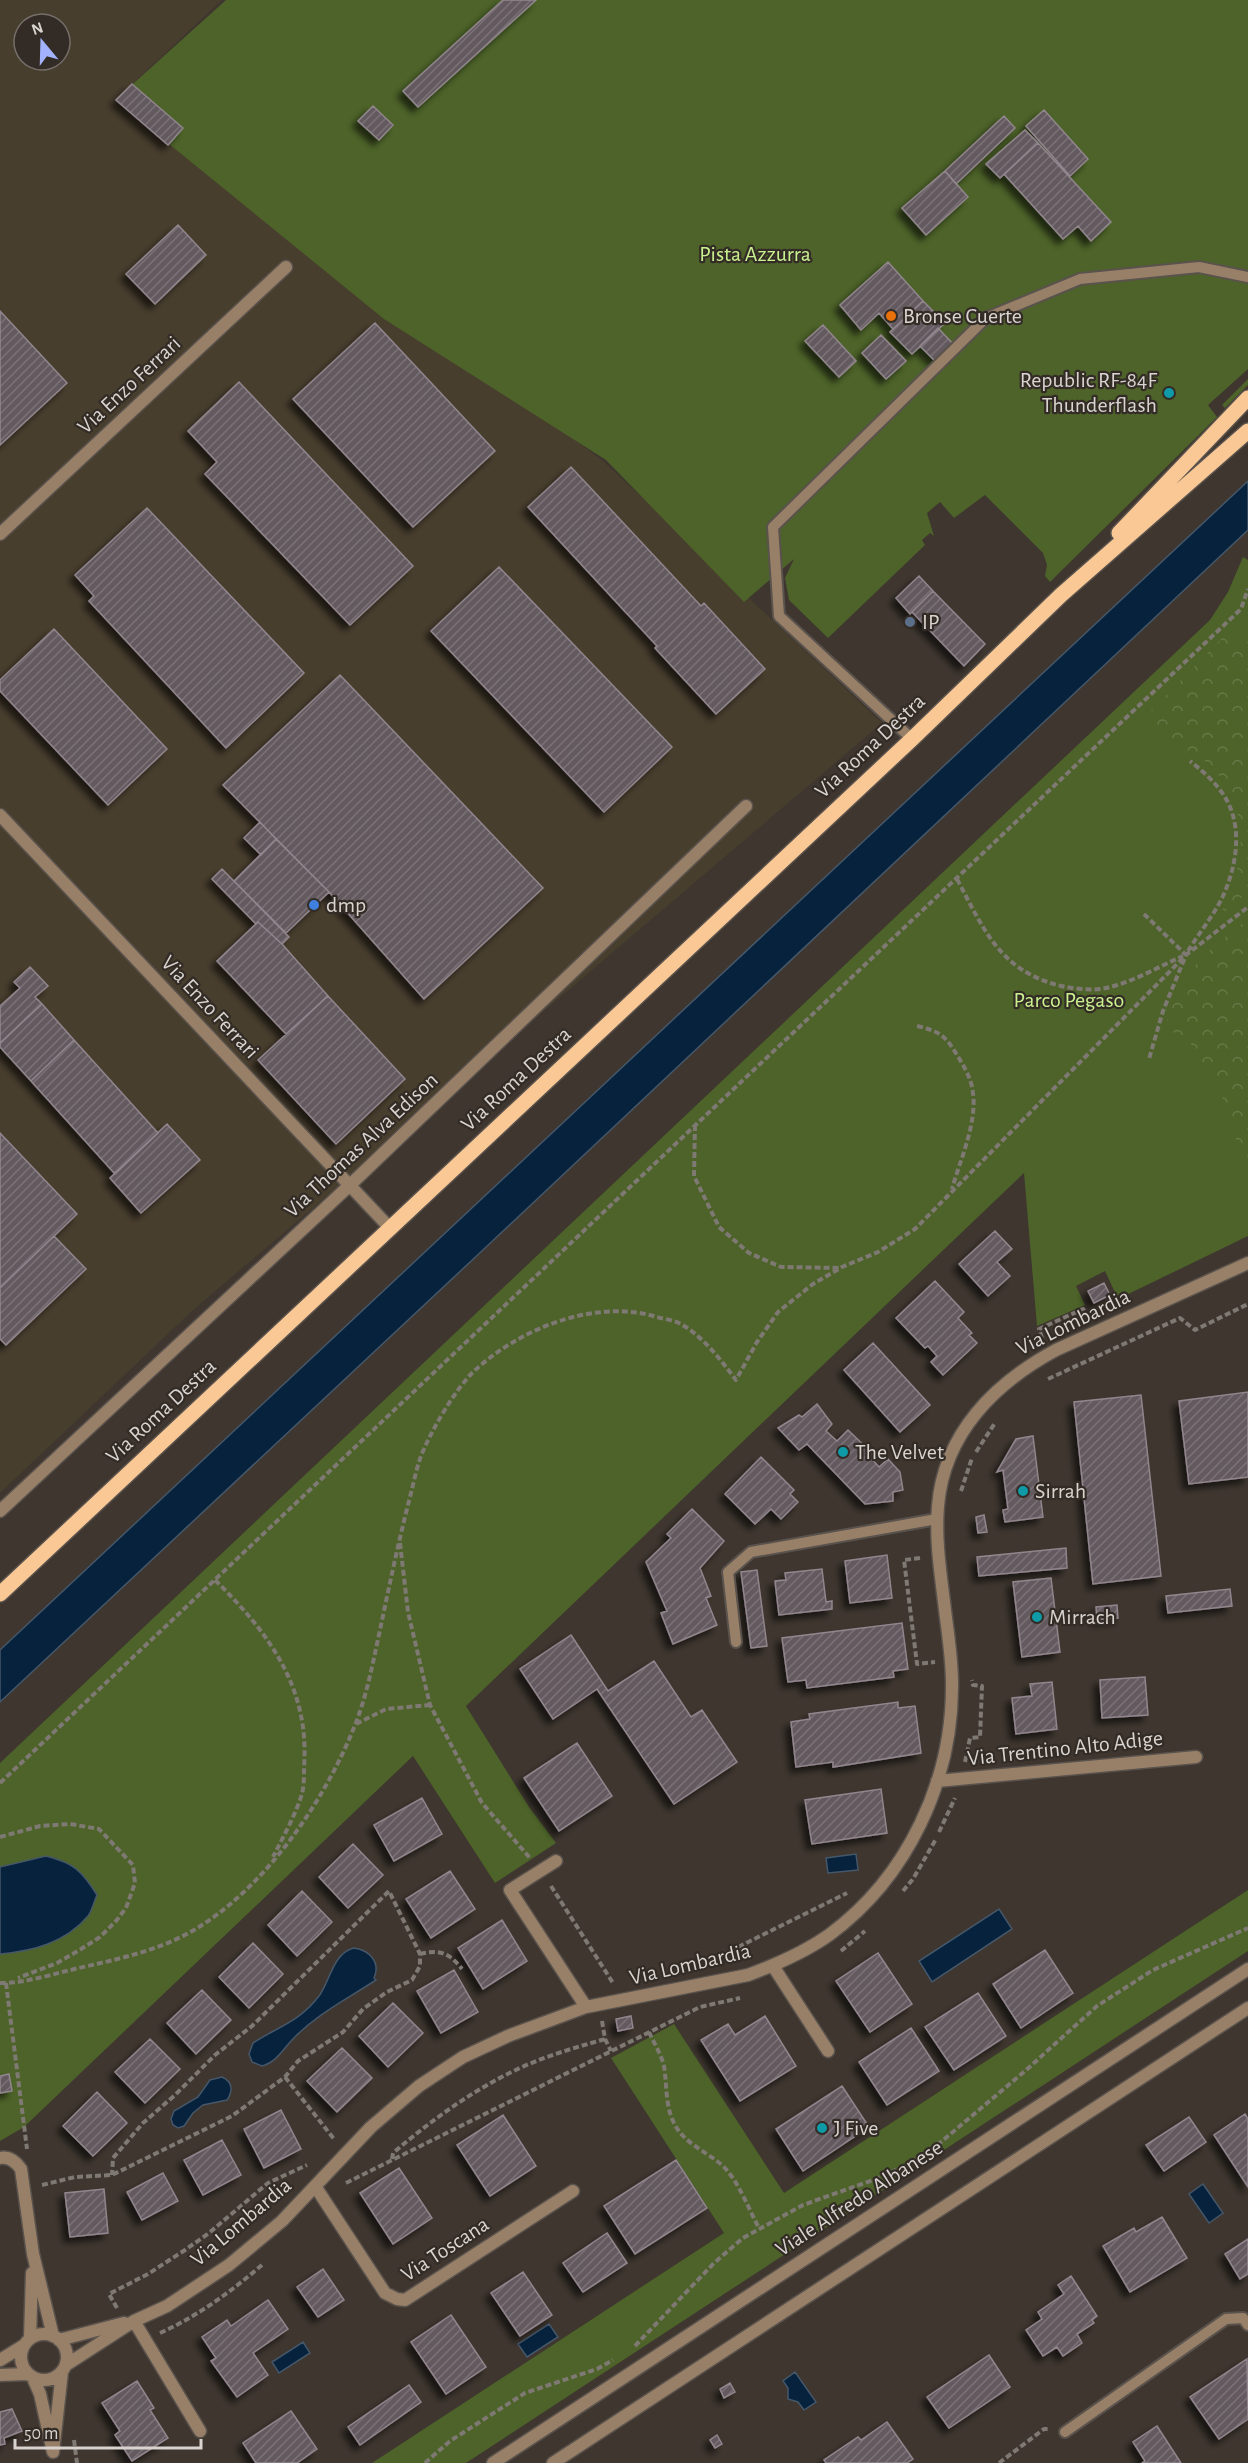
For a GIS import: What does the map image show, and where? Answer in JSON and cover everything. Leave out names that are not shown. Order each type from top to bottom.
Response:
[{"type":"main road","name":"Via Roma Destra","points":[[0,1594],[912,739],[1061,595],[1248,398]]},
{"type":"main road","name":"Via Roma Destra","points":[[1061,595],[1248,431]]},
{"type":"street","name":"Via Enzo Ferrari","points":[[0,534],[286,267]]},
{"type":"street","name":"Via Thomas Alva Edison","points":[[0,1511],[350,1185],[746,806]]},
{"type":"street","name":"Via Enzo Ferrari","points":[[0,815],[390,1228]]},
{"type":"street","name":"Via Lombardia","points":[[0,2375],[30,2376],[48,2380],[134,2321],[167,2306],[229,2265],[282,2221],[371,2127],[419,2086],[463,2057],[508,2036],[586,2007],[724,1981],[773,1966],[828,1936],[874,1893],[894,1870],[911,1843],[924,1818],[948,1742],[952,1712],[952,1680],[939,1556],[938,1519],[941,1483],[958,1438],[971,1419],[1011,1378],[1056,1350],[1248,1263]]},
{"type":"street","name":"Via Trentino Alto Adige","points":[[937,1781],[1196,1756]]},
{"type":"street","points":[[556,1861],[510,1890],[586,2007]]},
{"type":"street","points":[[773,1966],[828,2051]]},
{"type":"street","name":"Viale Alfredo Albanese","points":[[494,2463],[1248,1969]]},
{"type":"street","points":[[553,2463],[1248,2008]]},
{"type":"street","points":[[0,2158],[10,2159],[21,2169],[33,2254],[56,2338],[66,2349],[54,2458]]},
{"type":"street","name":"Via Toscana","points":[[315,2186],[385,2293],[405,2300],[573,2191]]},
{"type":"street","points":[[33,2254],[27,2342],[20,2360],[40,2394],[54,2458]]},
{"type":"street","name":"Via Lombardia","points":[[0,2360],[42,2333],[56,2338],[134,2321]]},
{"type":"street","points":[[134,2321],[200,2431]]},
{"type":"lane","points":[[912,739],[779,616],[773,527],[986,318],[1080,279],[1199,267],[1248,277]]},
{"type":"lane","points":[[736,1642],[728,1572],[751,1552],[938,1519]]},
{"type":"lane","points":[[1065,2432],[1226,2319],[1243,2318],[1248,2325]]},
{"type":"path","points":[[0,1783],[1241,609],[1248,589]]},
{"type":"path","points":[[1149,1059],[1163,1011],[1186,955],[1223,896],[1237,840],[1236,824],[1221,791],[1190,761]]},
{"type":"path","points":[[957,879],[980,922],[998,949],[1021,971],[1042,981],[1074,988],[1106,988],[1186,955]]},
{"type":"path","points":[[0,1983],[126,1958],[156,1947],[194,1930],[230,1903],[269,1866],[319,1798],[356,1724],[372,1668],[399,1539],[421,1456],[443,1413],[471,1375],[506,1346],[549,1326],[584,1315],[615,1310],[638,1311],[678,1323],[714,1351],[736,1380],[757,1342],[778,1312],[813,1284],[879,1252],[915,1229],[1186,955],[1248,906]]},
{"type":"path","points":[[1144,914],[1186,955]]},
{"type":"path","points":[[917,1026],[939,1031],[965,1068],[974,1093],[971,1121],[952,1190]]},
{"type":"path","points":[[696,1125],[694,1176],[719,1227],[749,1253],[781,1267],[842,1268]]},
{"type":"path","points":[[1046,1380],[1179,1318],[1195,1330],[1248,1304]]},
{"type":"path","points":[[958,1498],[972,1457],[1000,1416]]},
{"type":"path","points":[[399,1539],[408,1612],[430,1705],[482,1803],[531,1860]]},
{"type":"path","points":[[215,1580],[242,1606],[284,1666],[297,1693],[299,1703],[306,1749],[302,1793],[269,1866]]},
{"type":"path","points":[[898,1896],[913,1879],[952,1808],[970,1738],[980,1737],[982,1686],[973,1685],[972,1674]]},
{"type":"path","points":[[356,1724],[386,1709],[430,1705]]},
{"type":"path","points":[[0,1837],[40,1826],[70,1824],[99,1828],[133,1865],[135,1883],[126,1908],[100,1936],[57,1963],[6,1983]]},
{"type":"path","points":[[548,1882],[613,1984]]},
{"type":"path","points":[[41,2185],[75,2177],[112,2175],[232,2116],[285,2077],[298,2061],[343,2032],[363,2009],[387,1992],[412,1980],[420,1966],[420,1954],[389,1891],[252,2026],[215,2055],[143,2123],[113,2158],[112,2175]]},
{"type":"path","points":[[632,2349],[714,2263],[743,2238],[803,2205],[884,2176],[928,2153],[1097,2006],[1153,1970],[1248,1928]]},
{"type":"path","points":[[834,1956],[868,1929]]},
{"type":"path","points":[[420,1954],[439,1950],[446,1953],[462,1969]]},
{"type":"path","points":[[6,1983],[27,2149]]},
{"type":"path","points":[[325,2202],[348,2182],[611,2050],[699,2007],[741,1997]]},
{"type":"path","points":[[606,2015],[607,2020],[601,2022],[605,2039],[611,2050]]},
{"type":"path","points":[[649,2032],[664,2068],[665,2086],[673,2121],[680,2133],[693,2145],[723,2167],[735,2182],[759,2228]]},
{"type":"path","points":[[392,2159],[393,2153],[441,2114],[477,2090],[522,2067],[605,2039]]},
{"type":"path","points":[[285,2077],[321,2123]]},
{"type":"path","points":[[329,2148],[336,2140]]},
{"type":"path","points":[[117,2310],[110,2294],[148,2274],[185,2250],[209,2233],[267,2183],[315,2162]]},
{"type":"path","points":[[155,2335],[178,2325],[236,2288],[269,2258]]},
{"type":"path","points":[[425,2463],[450,2441],[525,2393],[597,2368],[615,2359]]},
{"type":"path","points":[[999,2463],[1044,2429],[1065,2432]]},
{"type":"path","points":[[74,2434],[77,2463]]},
{"type":"shaded area","points":[[0,0],[222,0],[115,100],[602,460],[882,723],[192,1311],[0,1493]]},
{"type":"green space","name":"Pista Azzurra","points":[[226,0],[1248,0],[1248,369],[1208,405],[1217,417],[1050,582],[1045,576],[1047,565],[1043,553],[985,495],[954,518],[940,502],[927,513],[934,536],[930,533],[922,540],[925,545],[828,638],[789,600],[785,578],[794,559],[744,602],[606,460],[384,319],[115,100]]},
{"type":"green space","points":[[1248,379],[1248,385],[1225,408],[1222,405]]},
{"type":"green space","name":"Parco Pegaso","points":[[1243,557],[1248,560],[1248,1236],[1118,1299],[1105,1271],[1076,1286],[1085,1305],[1037,1326],[1024,1173],[466,1706],[529,1807],[556,1843],[495,1883],[413,1756],[24,2127],[0,2141],[0,1763],[1210,620],[1228,592]]},
{"type":"green space","points":[[1228,632],[1248,641],[1248,892],[1220,916],[1232,887],[1239,860],[1240,832],[1234,801],[1219,775],[1209,764],[1172,742],[1143,719]]},
{"type":"green space","points":[[1248,919],[1248,1176],[1215,1076],[1199,1067],[1192,1045],[1173,1032],[1167,1021],[1178,989],[1187,975],[1209,951]]},
{"type":"green space","points":[[1248,1890],[1248,1951],[466,2463],[372,2463],[724,2233],[611,2058],[674,2024],[784,2193]]},
{"type":"water","points":[[1248,481],[1248,530],[0,1702],[0,1650]]},
{"type":"water","points":[[856,1854],[858,1870],[828,1873],[826,1858]]},
{"type":"water","points":[[46,1856],[70,1865],[87,1880],[97,1895],[91,1911],[79,1925],[59,1939],[36,1948],[0,1954],[0,1867]]},
{"type":"water","points":[[999,1909],[1012,1929],[932,1982],[919,1961]]},
{"type":"water","points":[[354,1948],[369,1954],[375,1962],[374,1978],[376,1980],[310,2023],[271,2062],[262,2066],[252,2062],[249,2054],[253,2043],[304,2012],[323,1990],[341,1955]]},
{"type":"water","points":[[222,2077],[231,2087],[227,2100],[203,2105],[193,2113],[184,2126],[178,2128],[173,2125],[171,2119],[174,2111],[198,2097],[210,2080]]},
{"type":"water","points":[[1203,2184],[1223,2213],[1209,2223],[1189,2194]]},
{"type":"water","points":[[549,2324],[558,2337],[527,2357],[518,2344]]},
{"type":"water","points":[[303,2342],[310,2353],[279,2373],[272,2362]]},
{"type":"water","points":[[795,2372],[816,2402],[804,2410],[798,2402],[788,2399],[788,2388],[783,2381]]},
{"type":"building","points":[[503,0],[536,0],[418,107],[403,91]]},
{"type":"building","points":[[132,84],[183,128],[168,145],[116,100]]},
{"type":"building","points":[[373,106],[393,125],[379,140],[358,121]]},
{"type":"building","points":[[1044,110],[1088,159],[1070,176],[1026,126]]},
{"type":"building","points":[[1004,116],[1015,128],[956,184],[945,171]]},
{"type":"building","points":[[1025,130],[1038,143],[1000,178],[986,164]]},
{"type":"building","points":[[1038,143],[1111,222],[1091,241],[1078,226],[1063,239],[1004,174]]},
{"type":"building","points":[[945,171],[968,197],[926,235],[902,208]]},
{"type":"building","points":[[178,225],[206,255],[155,304],[126,274]]},
{"type":"building","points":[[888,262],[923,301],[893,329],[879,313],[861,330],[840,305]]},
{"type":"building","points":[[923,301],[945,323],[912,354],[890,332]]},
{"type":"building","points":[[0,311],[67,383],[0,445]]},
{"type":"building","points":[[375,323],[495,451],[413,527],[293,399]]},
{"type":"building","points":[[823,325],[856,361],[839,377],[805,341]]},
{"type":"building","points":[[938,328],[954,345],[936,362],[920,346]]},
{"type":"building","points":[[881,335],[906,361],[886,379],[862,353]]},
{"type":"building","points":[[239,382],[413,566],[350,625],[205,474],[217,462],[188,431]]},
{"type":"building","points":[[571,467],[701,606],[704,603],[765,669],[716,714],[655,648],[657,646],[528,507]]},
{"type":"building","points":[[147,508],[304,673],[226,748],[89,601],[94,596],[75,575]]},
{"type":"building","points":[[499,567],[672,747],[604,812],[431,631]]},
{"type":"building","points":[[919,576],[933,591],[910,614],[896,598]]},
{"type":"building","points":[[933,591],[985,644],[964,666],[912,612]]},
{"type":"building","points":[[54,629],[167,749],[108,805],[0,691],[0,680]]},
{"type":"building","points":[[340,675],[543,888],[424,999],[329,892],[223,785]]},
{"type":"building","points":[[260,822],[276,839],[261,855],[244,838]]},
{"type":"building","points":[[276,839],[329,892],[286,933],[234,881]]},
{"type":"building","points":[[222,869],[289,937],[282,944],[258,922],[256,924],[212,879]]},
{"type":"building","points":[[258,922],[282,944],[328,996],[286,1034],[217,961]]},
{"type":"building","points":[[30,967],[48,986],[35,997],[42,1004],[0,1043],[0,1006],[20,988],[14,982]]},
{"type":"building","points":[[328,996],[405,1079],[336,1144],[258,1060]]},
{"type":"building","points":[[42,1004],[74,1040],[31,1081],[0,1047],[0,1043]]},
{"type":"building","points":[[74,1040],[158,1133],[115,1174],[31,1081]]},
{"type":"building","points":[[167,1124],[200,1160],[141,1213],[110,1178]]},
{"type":"building","points":[[0,1133],[77,1214],[0,1288]]},
{"type":"building","points":[[995,1231],[1012,1249],[997,1262],[1010,1276],[988,1296],[959,1264]]},
{"type":"building","points":[[54,1236],[86,1269],[6,1345],[0,1339],[0,1288]]},
{"type":"building","points":[[935,1281],[964,1312],[958,1318],[972,1333],[969,1335],[977,1343],[943,1375],[931,1362],[937,1356],[928,1346],[925,1348],[896,1318]]},
{"type":"building","points":[[1104,1283],[1110,1295],[1094,1303],[1088,1291]]},
{"type":"building","points":[[873,1343],[930,1405],[900,1432],[844,1370]]},
{"type":"building","points":[[1248,1392],[1248,1477],[1189,1484],[1179,1401]]},
{"type":"building","points":[[1141,1395],[1161,1576],[1093,1584],[1074,1402]]},
{"type":"building","name":"The Velvet","points":[[817,1404],[832,1424],[826,1431],[837,1441],[848,1430],[873,1454],[870,1457],[879,1467],[888,1459],[900,1472],[903,1490],[893,1492],[893,1501],[865,1504],[807,1444],[799,1450],[778,1428],[799,1415],[802,1417]]},
{"type":"building","name":"Sirrah","points":[[1033,1436],[1043,1517],[1005,1522],[1003,1510],[1008,1509],[1003,1470],[997,1472],[1016,1439]]},
{"type":"building","points":[[761,1457],[794,1490],[790,1494],[798,1502],[781,1519],[771,1509],[755,1524],[725,1494]]},
{"type":"building","points":[[692,1509],[724,1541],[700,1568],[711,1596],[706,1598],[717,1625],[673,1644],[661,1613],[667,1611],[646,1562],[671,1538],[667,1534]]},
{"type":"building","points":[[984,1515],[987,1532],[978,1533],[976,1517]]},
{"type":"building","points":[[1066,1548],[1067,1568],[979,1576],[977,1557]]},
{"type":"building","points":[[887,1555],[892,1598],[850,1603],[845,1561]]},
{"type":"building","points":[[822,1569],[826,1602],[832,1601],[832,1609],[779,1615],[775,1581],[786,1580],[785,1573]]},
{"type":"building","points":[[757,1570],[767,1646],[751,1648],[741,1572]]},
{"type":"building","name":"Mirrach","points":[[1051,1578],[1060,1652],[1022,1657],[1013,1582]]},
{"type":"building","points":[[1230,1589],[1232,1606],[1168,1613],[1166,1596]]},
{"type":"building","points":[[1117,1605],[1118,1618],[1097,1620],[1096,1607]]},
{"type":"building","points":[[902,1623],[908,1669],[893,1671],[894,1677],[807,1688],[806,1680],[788,1682],[782,1638]]},
{"type":"building","points":[[571,1635],[608,1691],[654,1661],[691,1717],[702,1710],[737,1762],[674,1804],[597,1689],[553,1719],[520,1669]]},
{"type":"building","points":[[1145,1677],[1148,1715],[1102,1718],[1100,1680]]},
{"type":"building","points":[[1052,1682],[1057,1729],[1016,1734],[1012,1698],[1032,1696],[1030,1684]]},
{"type":"building","points":[[898,1702],[898,1708],[915,1706],[921,1753],[833,1767],[833,1762],[796,1767],[791,1722],[810,1719],[809,1714]]},
{"type":"building","points":[[577,1743],[612,1796],[559,1831],[524,1778]]},
{"type":"building","points":[[881,1789],[887,1833],[812,1844],[805,1800]]},
{"type":"building","points":[[422,1798],[442,1834],[394,1861],[374,1825]]},
{"type":"building","points":[[353,1844],[383,1875],[348,1908],[319,1877]]},
{"type":"building","points":[[450,1871],[475,1909],[431,1938],[406,1899]]},
{"type":"building","points":[[302,1891],[332,1922],[297,1956],[268,1925]]},
{"type":"building","points":[[502,1920],[527,1961],[483,1989],[458,1948]]},
{"type":"building","points":[[253,1943],[283,1974],[249,2008],[219,1977]]},
{"type":"building","points":[[1045,1950],[1073,1993],[1021,2028],[993,1984]]},
{"type":"building","points":[[878,1953],[912,2004],[870,2032],[836,1981]]},
{"type":"building","points":[[454,1970],[478,2012],[441,2033],[417,1991]]},
{"type":"building","points":[[202,1990],[231,2020],[196,2054],[167,2023]]},
{"type":"building","points":[[978,1993],[1006,2036],[954,2070],[925,2027]]},
{"type":"building","points":[[393,2003],[423,2033],[388,2067],[359,2036]]},
{"type":"building","points":[[631,2016],[633,2028],[618,2031],[616,2019]]},
{"type":"building","points":[[765,2016],[796,2066],[740,2101],[701,2040],[728,2024],[735,2035]]},
{"type":"building","points":[[911,2028],[939,2071],[887,2105],[859,2062]]},
{"type":"building","points":[[150,2039],[180,2069],[145,2103],[115,2072]]},
{"type":"building","points":[[342,2048],[372,2078],[337,2112],[307,2081]]},
{"type":"building","points":[[9,2074],[12,2091],[0,2093],[0,2076]]},
{"type":"building","name":"J Five","points":[[842,2086],[869,2127],[803,2171],[776,2129]]},
{"type":"building","points":[[97,2092],[127,2123],[93,2156],[63,2126]]},
{"type":"building","points":[[281,2110],[301,2149],[264,2168],[244,2129]]},
{"type":"building","points":[[1245,2114],[1248,2119],[1248,2187],[1214,2135]]},
{"type":"building","points":[[503,2115],[536,2166],[490,2196],[457,2145]]},
{"type":"building","points":[[1189,2117],[1206,2142],[1164,2171],[1146,2145]]},
{"type":"building","points":[[222,2140],[241,2175],[203,2195],[184,2160]]},
{"type":"building","points":[[676,2160],[707,2208],[635,2254],[604,2206]]},
{"type":"building","points":[[399,2168],[432,2218],[393,2244],[360,2193]]},
{"type":"building","points":[[163,2173],[178,2201],[142,2220],[127,2192]]},
{"type":"building","points":[[104,2189],[108,2233],[70,2237],[65,2193]]},
{"type":"building","points":[[1162,2217],[1187,2258],[1130,2292],[1103,2246],[1134,2228],[1136,2232]]},
{"type":"building","points":[[607,2233],[627,2263],[583,2292],[563,2263]]},
{"type":"building","points":[[1248,2239],[1248,2274],[1240,2279],[1225,2254]]},
{"type":"building","points":[[323,2269],[344,2300],[318,2317],[297,2287]]},
{"type":"building","points":[[523,2272],[552,2315],[520,2336],[491,2293]]},
{"type":"building","points":[[1071,2276],[1097,2316],[1092,2320],[1094,2323],[1077,2334],[1082,2343],[1063,2356],[1057,2347],[1043,2356],[1026,2330],[1042,2319],[1038,2312],[1064,2294],[1058,2285]]},
{"type":"building","points":[[268,2300],[288,2329],[253,2353],[268,2375],[237,2397],[211,2361],[216,2358],[202,2337],[227,2320],[231,2326]]},
{"type":"building","points":[[451,2315],[486,2367],[446,2394],[411,2342]]},
{"type":"building","points":[[989,2355],[1010,2387],[949,2428],[927,2397]]},
{"type":"building","points":[[1247,2359],[1248,2419],[1219,2439],[1190,2397]]},
{"type":"building","points":[[137,2381],[154,2408],[150,2410],[168,2438],[132,2461],[115,2435],[120,2431],[102,2403]]},
{"type":"building","points":[[730,2383],[735,2392],[724,2398],[720,2389]]},
{"type":"building","points":[[409,2385],[421,2402],[360,2445],[348,2427]]},
{"type":"building","points":[[12,2409],[22,2431],[4,2438],[5,2444],[0,2445],[0,2412]]},
{"type":"building","points":[[291,2411],[317,2449],[297,2463],[256,2463],[243,2443]]},
{"type":"building","points":[[887,2422],[913,2459],[907,2463],[826,2463],[824,2460],[858,2437],[861,2440]]},
{"type":"building","points":[[1157,2426],[1181,2463],[1142,2463],[1145,2461],[1133,2442]]},
{"type":"building","points":[[717,2435],[722,2444],[715,2448],[710,2440]]},
{"type":"place","name":"Bronse Cuerte","points":[[891,316]]},
{"type":"place","name":"Republic RF-84F Thunderflash","points":[[1169,393]]},
{"type":"place","name":"IP","points":[[910,622]]},
{"type":"place","name":"dmp","points":[[314,905]]},
{"type":"place","name":"The Velvet","points":[[843,1452]]},
{"type":"place","name":"Sirrah","points":[[1023,1491]]},
{"type":"place","name":"Mirrach","points":[[1037,1617]]},
{"type":"place","name":"J Five","points":[[822,2128]]}]
